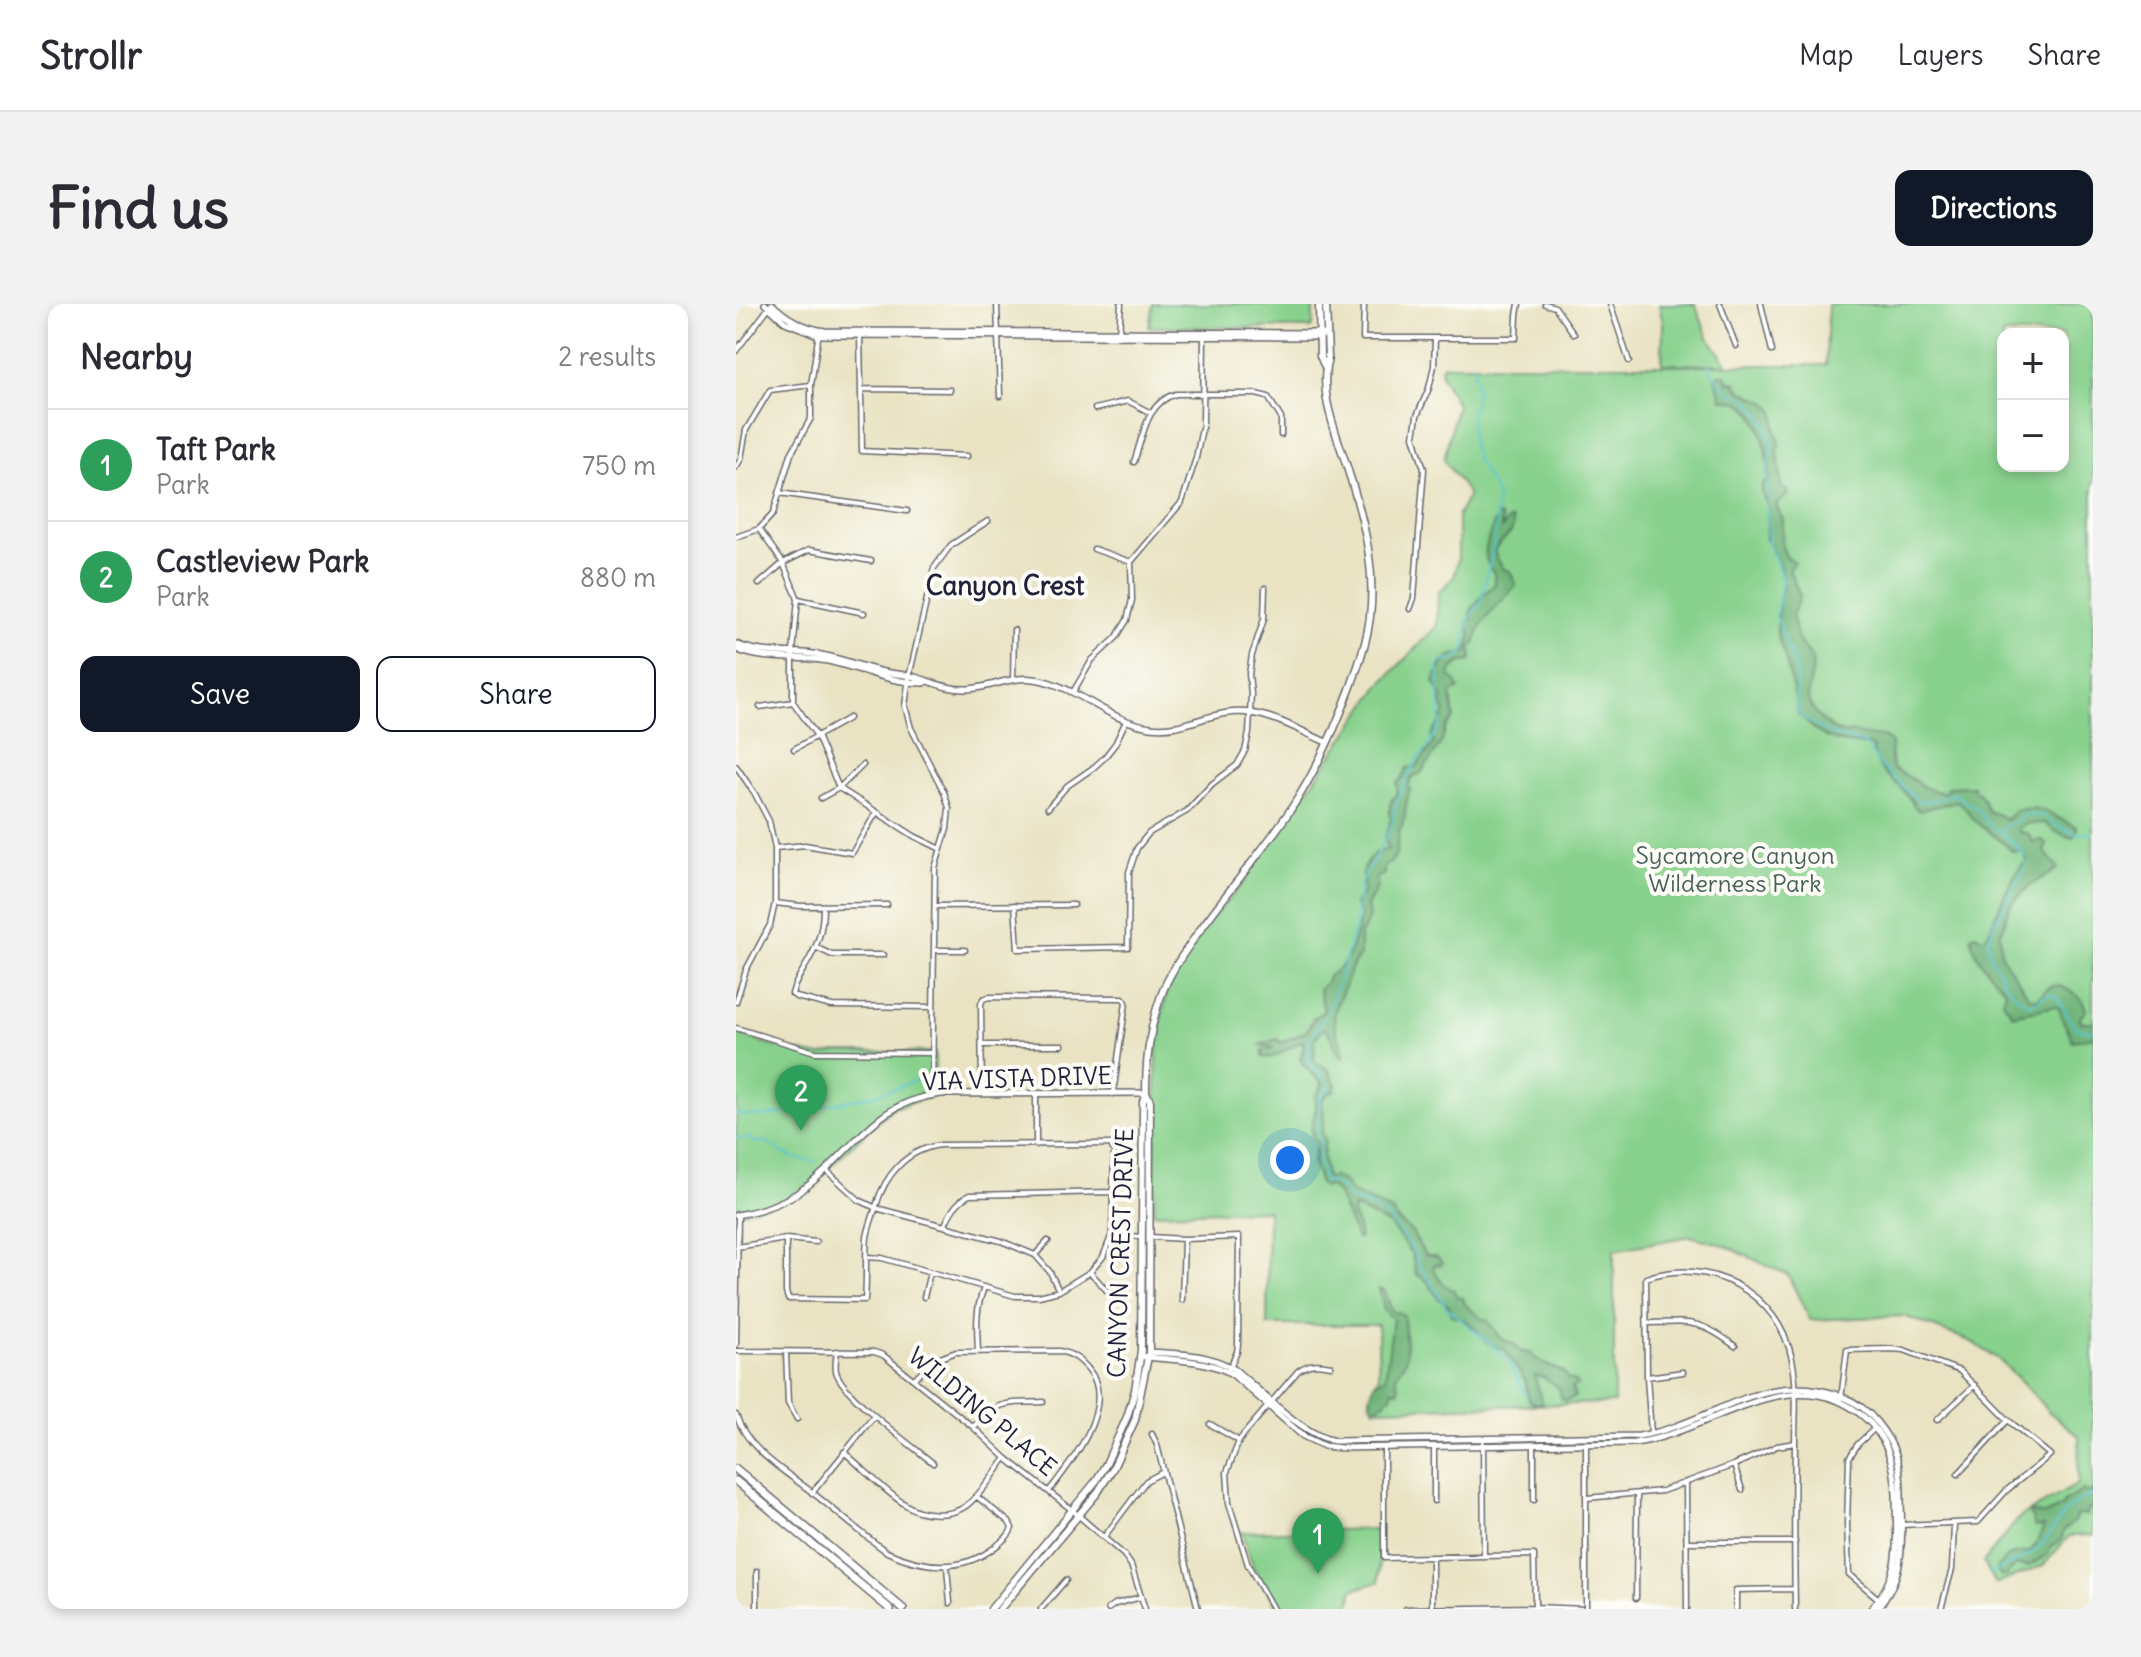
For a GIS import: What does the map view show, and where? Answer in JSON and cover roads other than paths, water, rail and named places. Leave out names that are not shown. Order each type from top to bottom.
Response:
[{"type":"main road","name":"CANYON CREST DRIVE","points":[[1000,1609],[1098,1492],[1135,1420],[1149,1354],[1143,1101],[1150,1035],[1165,985],[1204,923],[1290,810],[1313,773],[1347,697],[1365,640],[1372,595],[1367,535],[1325,389],[1328,358],[1321,335],[1319,304]]},
{"type":"main road","name":"CANYON CREST DRIVE","points":[[1321,335],[1326,304]]},
{"type":"main road","name":"CANYON CREST DRIVE","points":[[991,1609],[1096,1481],[1118,1441],[1135,1390],[1140,1354],[1146,1237]]},
{"type":"main road","points":[[736,1469],[903,1609]]},
{"type":"main road","points":[[736,1481],[890,1609]]},
{"type":"street","points":[[997,304],[1000,396]]},
{"type":"street","points":[[1119,334],[1121,304]]},
{"type":"street","points":[[1364,304],[1363,338],[1516,338],[1519,304]]},
{"type":"street","points":[[1545,304],[1555,307],[1574,334]]},
{"type":"street","points":[[1610,304],[1629,361]]},
{"type":"street","points":[[1720,304],[1736,346]]},
{"type":"street","points":[[1761,304],[1772,351]]},
{"type":"street","points":[[736,351],[769,305],[795,327],[818,332],[1321,335]]},
{"type":"street","points":[[736,537],[759,529],[773,514],[791,454],[811,418],[811,385],[818,332]]},
{"type":"street","points":[[860,333],[862,451],[967,456]]},
{"type":"street","points":[[1073,692],[1092,660],[1125,625],[1132,600],[1131,562],[1182,502],[1201,435],[1204,334]]},
{"type":"street","points":[[1410,609],[1414,598],[1424,469],[1414,436],[1417,416],[1434,366],[1435,338]]},
{"type":"street","points":[[736,467],[741,459],[746,430],[770,390],[811,385]]},
{"type":"street","points":[[862,389],[950,390]]},
{"type":"street","points":[[1134,462],[1151,413],[1165,397],[1176,394],[1256,394],[1268,397],[1281,418],[1281,435]]},
{"type":"street","points":[[1095,409],[1128,401],[1151,413]]},
{"type":"street","points":[[779,493],[907,511]]},
{"type":"street","points":[[932,1095],[935,868],[949,819],[949,808],[911,728],[905,706],[908,679],[934,568],[951,545],[988,521]]},
{"type":"street","points":[[759,529],[783,563],[798,599],[793,702],[817,736],[839,788],[914,836],[941,849]]},
{"type":"street","points":[[1094,549],[1131,562]]},
{"type":"street","points":[[759,584],[783,563],[809,550],[871,561]]},
{"type":"street","points":[[1015,905],[1017,948],[1128,947],[1129,872],[1135,851],[1149,833],[1185,813],[1212,784],[1237,765],[1246,746],[1249,674],[1264,619],[1265,588]]},
{"type":"street","points":[[798,599],[864,613]]},
{"type":"street","points":[[1013,680],[1014,630]]},
{"type":"street","points":[[736,646],[754,655],[793,655],[828,661],[879,677],[908,679],[949,688],[969,689],[1030,678],[1054,683],[1126,721],[1149,727],[1189,725],[1225,713],[1249,713],[1268,717],[1326,742]]},
{"type":"street","points":[[760,707],[793,702]]},
{"type":"street","points":[[794,749],[849,718]]},
{"type":"street","points":[[1048,808],[1064,789],[1104,758],[1126,721]]},
{"type":"street","points":[[821,798],[839,788],[863,765]]},
{"type":"street","points":[[736,766],[769,821],[775,848],[775,903],[770,925],[746,970],[736,1002]]},
{"type":"street","points":[[775,848],[805,845],[852,853],[876,813]]},
{"type":"street","points":[[775,903],[887,905]]},
{"type":"street","points":[[935,906],[1074,905]]},
{"type":"street","points":[[823,906],[822,926],[815,947],[792,994],[832,1006],[933,1007]]},
{"type":"street","points":[[815,947],[832,955],[883,955]]},
{"type":"street","points":[[934,950],[965,950]]},
{"type":"street","points":[[982,1094],[981,1004],[983,999],[989,997],[1123,998],[1126,1002],[1113,1094]]},
{"type":"street","points":[[736,1028],[815,1052],[933,1053]]},
{"type":"street","points":[[982,1045],[1062,1045]]},
{"type":"street","name":"VIA VISTA DRIVE","points":[[737,1215],[776,1204],[808,1186],[885,1113],[901,1104],[932,1095],[1146,1093]]},
{"type":"street","points":[[1036,1094],[1036,1145]]},
{"type":"street","points":[[786,1239],[788,1299],[865,1300],[867,1257],[869,1226],[885,1182],[913,1152],[940,1145],[1111,1144],[1114,1152],[1112,1234],[1103,1257],[1090,1272],[1059,1291],[1049,1295],[1015,1296],[882,1258],[867,1257]]},
{"type":"street","points":[[826,1170],[859,1200],[876,1208],[945,1225],[1019,1247],[1035,1255],[1050,1272],[1059,1291]]},
{"type":"street","points":[[945,1225],[951,1210],[969,1195],[1113,1192]]},
{"type":"street","points":[[736,1345],[737,1215]]},
{"type":"street","points":[[1112,1234],[1184,1239],[1239,1237],[1238,1344],[1229,1369]]},
{"type":"street","points":[[737,1247],[786,1239],[816,1242]]},
{"type":"street","points":[[1182,1300],[1184,1239]]},
{"type":"street","points":[[1035,1255],[1048,1241]]},
{"type":"street","points":[[1652,1436],[1647,1377],[1646,1278],[1680,1271],[1704,1272],[1726,1278],[1761,1301],[1781,1328],[1792,1357],[1795,1391],[1795,1609]]},
{"type":"street","points":[[924,1297],[930,1272]]},
{"type":"street","points":[[1090,1272],[1109,1293]]},
{"type":"street","points":[[978,1351],[976,1317],[984,1288]]},
{"type":"street","points":[[1647,1323],[1696,1323],[1716,1331],[1735,1346]]},
{"type":"street","points":[[1841,1399],[1847,1350],[1891,1349],[1917,1354],[1960,1371],[2008,1420],[2050,1455],[2007,1490],[1978,1522],[1898,1525]]},
{"type":"street","name":"WILDING PLACE","points":[[736,1351],[874,1352],[883,1355],[1124,1555],[1131,1565],[1145,1609]]},
{"type":"street","points":[[837,1351],[836,1372],[844,1387],[874,1416],[933,1463]]},
{"type":"street","points":[[914,1379],[932,1361],[956,1352],[1059,1351],[1080,1360],[1094,1377],[1099,1395],[1098,1406],[1064,1473],[1049,1491]]},
{"type":"street","points":[[786,1352],[788,1403],[797,1419]]},
{"type":"street","points":[[1140,1354],[1229,1369],[1306,1430],[1325,1439],[1383,1444],[1586,1441],[1652,1436],[1772,1389],[1826,1391],[1864,1409],[1891,1441],[1900,1467],[1898,1525],[1902,1556],[1898,1572],[1874,1609]]},
{"type":"street","points":[[1273,1609],[1248,1565],[1229,1503],[1227,1472],[1239,1441],[1304,1367],[1313,1364],[1331,1366]]},
{"type":"street","points":[[1647,1377],[1683,1372]]},
{"type":"street","points":[[1937,1420],[1975,1385]]},
{"type":"street","points":[[973,1427],[995,1406],[1043,1402]]},
{"type":"street","points":[[736,1415],[740,1427],[758,1450],[887,1552],[916,1564],[947,1567],[968,1562],[989,1552],[1011,1534],[1009,1522],[976,1496]]},
{"type":"street","points":[[812,1493],[874,1416]]},
{"type":"street","points":[[1958,1474],[2008,1420]]},
{"type":"street","points":[[1210,1424],[1239,1441]]},
{"type":"street","points":[[1877,1426],[1858,1444],[1849,1458],[1847,1524],[1849,1574],[1881,1600]]},
{"type":"street","points":[[1152,1434],[1198,1609]]},
{"type":"street","points":[[1406,1609],[1586,1609],[1586,1441]]},
{"type":"street","points":[[1534,1442],[1534,1500]]},
{"type":"street","points":[[1483,1443],[1484,1556]]},
{"type":"street","points":[[1587,1498],[1662,1491],[1777,1446],[1795,1443]]},
{"type":"street","points":[[1383,1444],[1384,1558],[1534,1555],[1535,1607]]},
{"type":"street","points":[[1434,1444],[1434,1501]]},
{"type":"street","points":[[844,1452],[908,1507],[934,1514],[963,1509],[1006,1458]]},
{"type":"street","points":[[1734,1465],[1742,1490]]},
{"type":"street","points":[[1104,1537],[1146,1481],[1163,1472]]},
{"type":"street","points":[[1686,1482],[1687,1609]]},
{"type":"street","points":[[1636,1598],[1637,1495]]},
{"type":"street","points":[[1941,1609],[1952,1569],[1954,1524]]},
{"type":"street","points":[[1687,1542],[1795,1542]]},
{"type":"street","points":[[1432,1557],[1432,1608]]},
{"type":"street","points":[[947,1567],[950,1603]]},
{"type":"street","points":[[757,1571],[757,1609]]},
{"type":"street","points":[[1041,1609],[1066,1580]]},
{"type":"street","points":[[1736,1609],[1736,1590],[1794,1589]]},
{"type":"street","points":[[1108,1609],[1141,1597]]},
{"type":"waterway","points":[[1475,365],[1477,392],[1471,417],[1471,439],[1476,459],[1497,500],[1495,541],[1480,604],[1469,619],[1464,651],[1457,659],[1441,661],[1438,666],[1440,724],[1405,782],[1392,824],[1361,882],[1354,929],[1344,965],[1327,1014],[1309,1041],[1309,1063],[1329,1086],[1320,1098],[1317,1135],[1324,1182],[1332,1182],[1350,1199],[1372,1206],[1388,1217],[1413,1250],[1447,1308],[1499,1351],[1512,1367],[1526,1396]]},
{"type":"waterway","points":[[1708,366],[1719,382],[1731,393],[1743,396],[1763,417],[1773,444],[1767,466],[1768,544],[1782,581],[1776,616],[1796,669],[1795,698],[1801,717],[1830,734],[1865,744],[1882,767],[1918,801],[1956,795],[1978,810],[1988,824],[2013,842],[2024,855],[2026,866],[1993,926],[1988,942],[1991,958],[2003,982],[2019,998],[2030,1005],[2048,994],[2057,997],[2075,1028],[2093,1031]]},
{"type":"waterway","points":[[2001,832],[2003,827],[2017,821],[2021,814],[2044,816],[2053,824],[2076,834],[2093,833]]},
{"type":"waterway","points":[[736,1114],[767,1116],[828,1105],[917,1080]]},
{"type":"waterway","points":[[736,1137],[766,1142],[796,1159],[816,1161]]},
{"type":"waterway","points":[[1990,1573],[2035,1551],[2073,1504],[2093,1495]]},
{"type":"place","name":"Castleview Park","points":[[801,1131]]},
{"type":"place","name":"Taft Park","points":[[1318,1574]]},
{"type":"district","name":"Canyon Crest","points":[[1005,586]]},
{"type":"park label","name":"Sycamore Canyon Wilderness Park","points":[[1735,870]]}]
